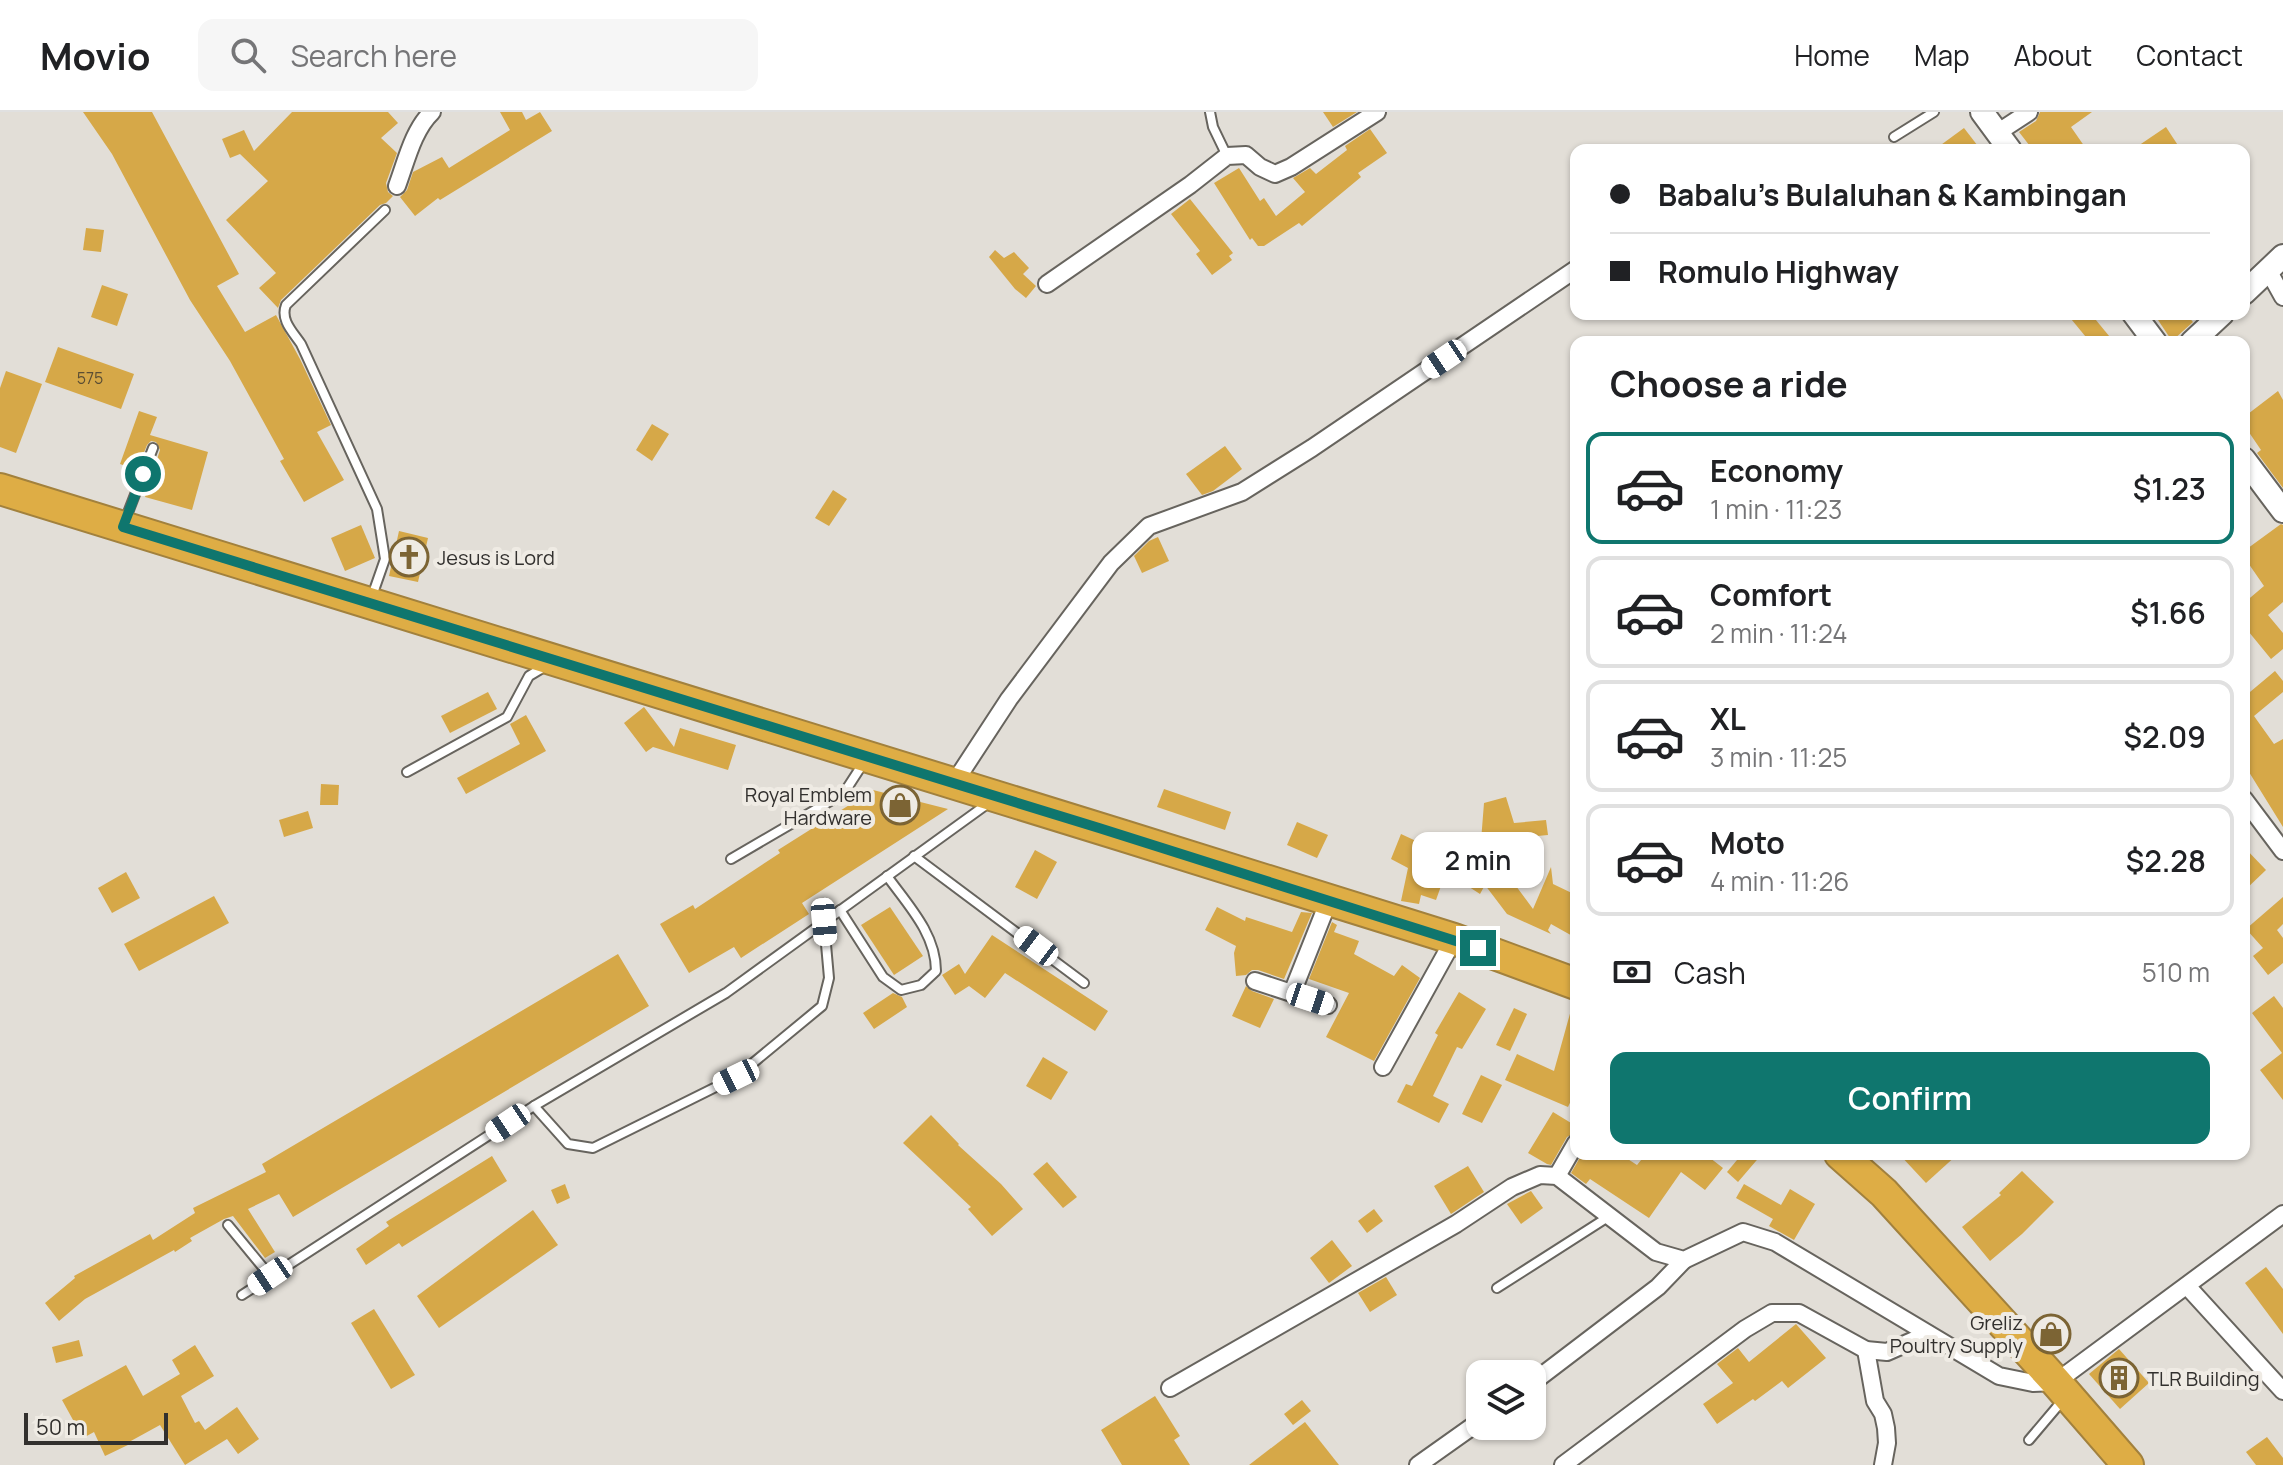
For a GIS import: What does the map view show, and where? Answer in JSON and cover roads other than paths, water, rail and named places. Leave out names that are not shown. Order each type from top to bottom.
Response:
[{"type":"highway","points":[[0,489],[1454,939],[1570,982]]},
{"type":"highway","points":[[1847,1160],[1884,1193],[2128,1465]]},
{"type":"street","points":[[397,186],[415,137],[424,119],[432,112]]},
{"type":"street","points":[[1047,284],[1227,156],[1246,155],[1275,174],[1377,112]]},
{"type":"street","points":[[1982,112],[2004,141],[2029,112]]},
{"type":"street","points":[[2250,287],[2275,263]]},
{"type":"street","points":[[2275,263],[2283,297]]},
{"type":"street","points":[[954,783],[1009,699],[1111,563],[1149,526],[1242,492],[1326,439],[1570,273]]},
{"type":"street","points":[[2198,336],[2216,320]]},
{"type":"street","points":[[2250,467],[2283,511]]},
{"type":"street","points":[[2250,807],[2283,851]]},
{"type":"street","points":[[1292,993],[1329,900]]},
{"type":"street","points":[[1383,1067],[1454,939]]},
{"type":"street","points":[[1255,981],[1328,1005]]},
{"type":"street","points":[[1557,1176],[1570,1153]]},
{"type":"street","points":[[1170,1388],[1456,1224],[1512,1187],[1540,1175],[1557,1176],[1656,1252],[1684,1260]]},
{"type":"street","points":[[1546,1372],[1658,1287],[1684,1260],[1743,1232],[1775,1242],[1999,1376],[2062,1388],[2187,1286],[2283,1214]]},
{"type":"street","points":[[2187,1286],[2283,1391]]},
{"type":"street","points":[[1563,1465],[1745,1329],[1772,1313],[1799,1313],[1866,1350],[1887,1352],[1928,1334]]},
{"type":"street","points":[[1866,1350],[1875,1401],[1883,1414],[1886,1428],[1883,1465]]},
{"type":"street","points":[[1418,1465],[1466,1431]]},
{"type":"lane","points":[[1210,112],[1213,127],[1227,156]]},
{"type":"lane","points":[[1894,137],[1934,112]]},
{"type":"lane","points":[[369,603],[385,559],[377,509],[301,344],[284,320],[283,312],[286,305],[385,210]]},
{"type":"lane","points":[[123,527],[153,448]]},
{"type":"lane","points":[[407,772],[507,717],[529,676],[554,660]]},
{"type":"lane","points":[[731,859],[844,793],[868,757]]},
{"type":"lane","points":[[242,1295],[534,1106],[726,993],[997,796]]},
{"type":"lane","points":[[914,856],[1084,983]]},
{"type":"lane","points":[[840,910],[883,977],[901,990],[921,985],[936,971],[936,954],[922,924],[887,876]]},
{"type":"lane","points":[[534,1106],[568,1144],[593,1148],[736,1077],[822,1006],[829,978],[824,922]]},
{"type":"lane","points":[[1497,1288],[1608,1217]]},
{"type":"lane","points":[[228,1225],[270,1276]]},
{"type":"lane","points":[[2029,1440],[2062,1388]]},
{"type":"place","name":"Jesus is Lord","points":[[409,557]]},
{"type":"place","name":"Royal Emblem Hardware","points":[[900,805]]},
{"type":"place","name":"Greliz Poultry Supply","points":[[2051,1334]]},
{"type":"place","name":"TLR Building","points":[[2119,1378]]}]
